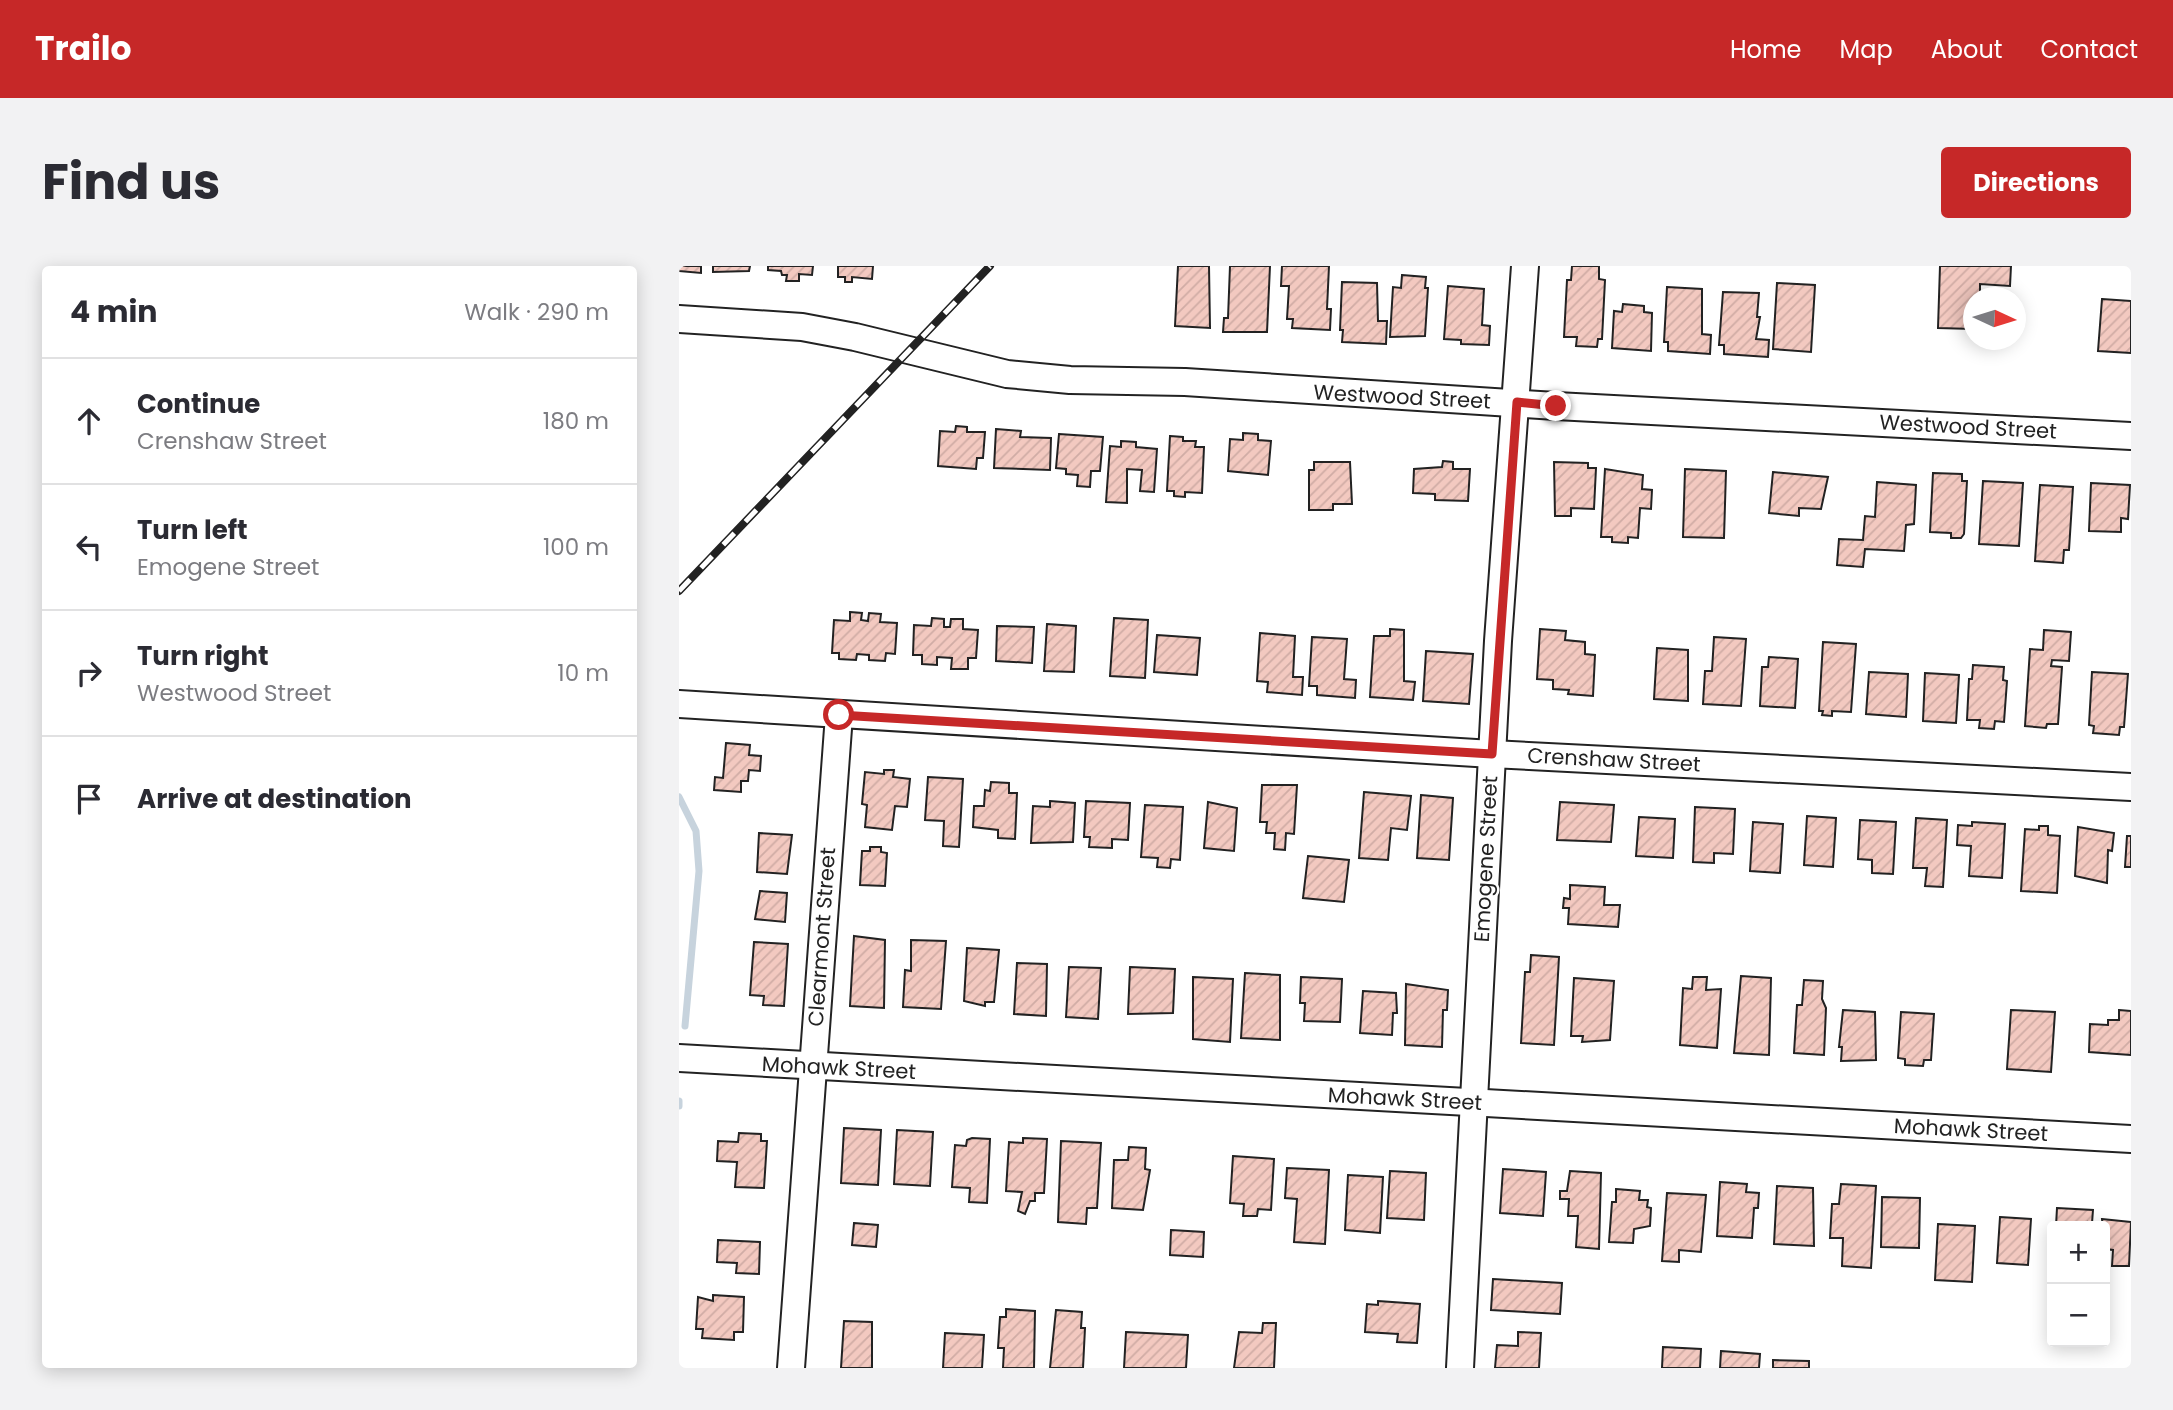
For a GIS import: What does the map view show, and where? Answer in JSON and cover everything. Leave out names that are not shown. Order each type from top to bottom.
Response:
[{"type":"street","name":"Emogene Street","points":[[1460,1368],[1492,754],[1525,266]]},
{"type":"street","name":"Westwood Street","points":[[679,319],[802,327],[1007,374],[2131,436]]},
{"type":"street","name":"Crenshaw Street","points":[[679,704],[1492,754],[2131,787]]},
{"type":"street","name":"Clearmont Street","points":[[791,1368],[839,715]]},
{"type":"street","name":"Mohawk Street","points":[[679,1058],[2131,1139]]},
{"type":"building","points":[[679,266],[701,266],[701,273],[679,271]]},
{"type":"building","points":[[713,266],[750,266],[749,271],[713,272]]},
{"type":"building","points":[[768,266],[813,266],[812,275],[799,274],[799,281],[786,281],[787,275],[782,275],[781,271],[768,270]]},
{"type":"building","points":[[838,266],[873,266],[872,279],[852,277],[852,282],[845,282],[845,277],[838,277]]},
{"type":"building","points":[[1178,266],[1209,266],[1210,328],[1175,326]]},
{"type":"building","points":[[1230,266],[1270,266],[1267,332],[1223,332],[1224,318],[1228,318]]},
{"type":"building","points":[[1282,266],[1329,266],[1327,309],[1331,309],[1330,330],[1292,328],[1293,319],[1287,319],[1289,286],[1281,286]]},
{"type":"building","points":[[1572,266],[1599,266],[1599,279],[1605,280],[1602,339],[1598,339],[1597,347],[1576,346],[1577,337],[1564,337],[1567,280],[1571,280]]},
{"type":"building","points":[[1940,266],[2011,266],[2010,286],[1980,284],[1980,287],[1963,287],[1963,329],[1938,328]]},
{"type":"building","points":[[1402,275],[1426,277],[1425,288],[1428,288],[1425,336],[1390,337],[1393,287],[1401,288]]},
{"type":"building","points":[[1342,282],[1377,283],[1378,321],[1387,321],[1386,344],[1342,342]]},
{"type":"building","points":[[1777,283],[1815,285],[1811,352],[1773,349]]},
{"type":"building","points":[[1448,286],[1484,289],[1482,325],[1490,326],[1489,345],[1461,344],[1461,340],[1444,339]]},
{"type":"building","points":[[1667,287],[1702,289],[1702,334],[1711,335],[1710,354],[1668,351],[1668,342],[1664,342]]},
{"type":"building","points":[[1723,292],[1759,293],[1757,317],[1760,317],[1756,339],[1769,340],[1768,357],[1724,354],[1724,345],[1719,345]]},
{"type":"building","points":[[2102,299],[2131,301],[2131,353],[2098,351]]},
{"type":"building","points":[[1623,304],[1644,306],[1644,312],[1652,313],[1651,351],[1612,348],[1614,311],[1622,312]]},
{"type":"building","points":[[956,426],[967,427],[967,432],[985,432],[983,458],[977,458],[976,469],[938,466],[940,431],[955,432]]},
{"type":"building","points":[[996,429],[1021,431],[1020,437],[1051,438],[1050,470],[994,468]]},
{"type":"building","points":[[1243,433],[1258,434],[1258,440],[1271,441],[1268,475],[1228,471],[1230,439],[1243,440]]},
{"type":"building","points":[[1059,434],[1103,437],[1100,471],[1091,471],[1090,487],[1077,486],[1078,475],[1066,474],[1066,469],[1056,468]]},
{"type":"building","points":[[1170,436],[1183,437],[1183,441],[1196,441],[1195,447],[1204,447],[1202,493],[1185,492],[1185,497],[1174,496],[1174,491],[1167,491]]},
{"type":"building","points":[[1121,441],[1136,442],[1136,447],[1157,449],[1154,492],[1140,491],[1142,470],[1127,469],[1127,503],[1106,502],[1110,446],[1121,447]]},
{"type":"building","points":[[1443,461],[1453,462],[1453,469],[1470,469],[1468,501],[1435,500],[1435,494],[1413,493],[1414,469],[1442,467]]},
{"type":"building","points":[[1314,462],[1350,462],[1352,504],[1333,504],[1333,510],[1309,510],[1309,470],[1314,470]]},
{"type":"building","points":[[1554,462],[1588,463],[1588,468],[1596,468],[1594,509],[1571,508],[1571,516],[1555,516]]},
{"type":"building","points":[[1605,469],[1643,475],[1642,489],[1652,490],[1651,509],[1640,508],[1638,538],[1628,537],[1628,543],[1612,542],[1612,537],[1601,537]]},
{"type":"building","points":[[1685,469],[1726,471],[1724,538],[1683,537]]},
{"type":"building","points":[[1773,472],[1828,477],[1821,509],[1799,508],[1799,516],[1769,513]]},
{"type":"building","points":[[1933,473],[1962,474],[1962,481],[1967,481],[1964,534],[1961,538],[1951,538],[1951,533],[1930,532]]},
{"type":"building","points":[[1983,481],[2023,483],[2019,546],[1979,544]]},
{"type":"building","points":[[1877,482],[1916,485],[1914,524],[1906,525],[1904,551],[1865,549],[1863,567],[1837,565],[1839,539],[1863,540],[1865,516],[1875,517]]},
{"type":"building","points":[[2091,483],[2130,485],[2128,519],[2121,518],[2121,532],[2089,531]]},
{"type":"building","points":[[2040,485],[2073,487],[2069,550],[2064,550],[2063,563],[2035,561]]},
{"type":"building","points":[[850,612],[862,613],[861,620],[868,621],[869,613],[881,614],[880,622],[897,623],[895,654],[886,653],[885,661],[869,660],[869,655],[857,654],[856,660],[839,659],[839,653],[832,653],[834,620],[850,621]]},
{"type":"building","points":[[932,618],[944,619],[944,627],[950,627],[951,619],[963,619],[963,629],[978,630],[976,658],[968,658],[968,669],[951,669],[952,658],[937,657],[937,665],[922,664],[922,655],[913,655],[914,625],[931,626]]},
{"type":"building","points":[[1114,618],[1148,620],[1145,678],[1110,676]]},
{"type":"building","points":[[1047,624],[1076,626],[1074,672],[1044,671]]},
{"type":"building","points":[[997,626],[1034,627],[1032,663],[996,661]]},
{"type":"building","points":[[1390,629],[1404,630],[1404,681],[1415,682],[1413,700],[1370,697],[1374,636],[1390,636]]},
{"type":"building","points":[[1540,629],[1566,631],[1565,640],[1585,642],[1585,654],[1595,655],[1593,696],[1568,694],[1569,690],[1553,689],[1553,680],[1537,679]]},
{"type":"building","points":[[2044,630],[2071,632],[2069,661],[2052,660],[2051,666],[2062,667],[2058,724],[2047,724],[2046,728],[2025,726],[2030,649],[2043,650]]},
{"type":"building","points":[[1260,633],[1295,636],[1293,677],[1303,677],[1302,695],[1267,692],[1268,682],[1257,681]]},
{"type":"building","points":[[1157,635],[1200,638],[1197,675],[1154,672]]},
{"type":"building","points":[[1312,637],[1347,639],[1344,679],[1356,680],[1355,698],[1317,695],[1317,686],[1309,686]]},
{"type":"building","points":[[1714,637],[1746,639],[1741,706],[1703,704],[1705,671],[1712,671]]},
{"type":"building","points":[[1823,642],[1856,644],[1851,712],[1832,711],[1832,716],[1822,715],[1823,711],[1819,711]]},
{"type":"building","points":[[1657,648],[1688,650],[1688,701],[1654,699]]},
{"type":"building","points":[[1426,651],[1473,654],[1469,704],[1423,701]]},
{"type":"building","points":[[1769,657],[1798,659],[1795,708],[1760,706],[1762,667],[1768,667]]},
{"type":"building","points":[[1973,665],[2004,667],[2003,680],[2007,681],[2004,722],[1995,721],[1994,729],[1979,728],[1980,720],[1967,720],[1969,679],[1972,679]]},
{"type":"building","points":[[1869,672],[1908,674],[1906,717],[1866,714]]},
{"type":"building","points":[[2092,672],[2128,674],[2124,727],[2120,727],[2119,735],[2093,733],[2094,726],[2089,725]]},
{"type":"building","points":[[1925,673],[1959,675],[1956,723],[1923,721]]},
{"type":"building","points":[[726,743],[750,745],[749,755],[761,756],[760,771],[749,770],[748,781],[741,781],[741,792],[714,790],[715,777],[723,778]]},
{"type":"building","points":[[884,770],[894,770],[893,777],[910,779],[907,807],[895,806],[892,830],[865,827],[867,805],[862,804],[865,772],[884,774]]},
{"type":"building","points":[[928,777],[963,779],[959,847],[943,846],[944,821],[925,820]]},
{"type":"building","points":[[991,782],[1009,783],[1009,793],[1017,793],[1015,839],[998,838],[998,830],[973,827],[974,806],[984,806],[985,790],[990,791]]},
{"type":"building","points":[[1262,785],[1297,785],[1294,834],[1286,833],[1285,850],[1274,849],[1275,833],[1266,833],[1267,822],[1260,822]]},
{"type":"building","points":[[1364,792],[1411,796],[1407,830],[1391,828],[1388,860],[1359,858]]},
{"type":"building","points":[[1421,795],[1453,798],[1449,860],[1417,858]]},
{"type":"building","points":[[1050,801],[1075,803],[1073,842],[1031,843],[1033,806],[1050,807]]},
{"type":"building","points":[[1086,801],[1130,803],[1128,840],[1112,839],[1112,848],[1089,847],[1090,837],[1084,837]]},
{"type":"building","points":[[1208,802],[1237,808],[1234,851],[1204,848]]},
{"type":"building","points":[[1560,802],[1614,805],[1611,842],[1557,840]]},
{"type":"building","points":[[1145,805],[1183,807],[1180,860],[1171,859],[1170,868],[1157,867],[1158,858],[1141,857]]},
{"type":"building","points":[[1695,807],[1735,809],[1733,854],[1714,853],[1714,863],[1693,862]]},
{"type":"building","points":[[1807,816],[1836,818],[1833,867],[1804,865]]},
{"type":"building","points":[[1639,817],[1675,819],[1673,858],[1636,856]]},
{"type":"building","points":[[1916,818],[1947,820],[1943,887],[1925,886],[1927,868],[1913,868]]},
{"type":"building","points":[[1860,820],[1896,822],[1893,874],[1872,873],[1872,860],[1858,859]]},
{"type":"building","points":[[1753,822],[1783,824],[1780,873],[1750,871]]},
{"type":"building","points":[[1972,822],[2005,824],[2002,878],[1969,876],[1971,846],[1957,845],[1958,825],[1972,826]]},
{"type":"building","points":[[2039,826],[2048,826],[2048,835],[2060,836],[2057,893],[2021,891],[2025,829],[2039,830]]},
{"type":"building","points":[[2078,827],[2114,833],[2112,851],[2108,850],[2107,883],[2075,876]]},
{"type":"building","points":[[759,833],[792,835],[787,874],[757,872]]},
{"type":"building","points":[[2127,836],[2131,836],[2131,867],[2125,867]]},
{"type":"building","points":[[870,847],[881,847],[881,852],[887,853],[885,886],[860,885],[862,851],[870,851]]},
{"type":"building","points":[[1308,856],[1349,860],[1344,902],[1303,898]]},
{"type":"building","points":[[1570,885],[1605,887],[1604,905],[1620,905],[1618,927],[1568,924],[1569,908],[1563,908],[1564,898],[1570,899]]},
{"type":"building","points":[[760,891],[787,893],[785,922],[755,919]]},
{"type":"building","points":[[854,936],[885,940],[884,1008],[850,1006]]},
{"type":"building","points":[[911,940],[946,941],[941,1009],[903,1007],[905,970],[911,971]]},
{"type":"building","points":[[754,942],[788,944],[784,1006],[763,1005],[764,996],[750,995]]},
{"type":"building","points":[[967,948],[999,950],[994,1002],[985,1002],[985,1006],[964,1001]]},
{"type":"building","points":[[1531,955],[1559,957],[1554,1045],[1521,1043],[1525,972],[1530,972]]},
{"type":"building","points":[[1017,963],[1047,964],[1046,1016],[1014,1014]]},
{"type":"building","points":[[1069,967],[1101,968],[1098,1019],[1066,1017]]},
{"type":"building","points":[[1130,967],[1175,969],[1173,1013],[1128,1014]]},
{"type":"building","points":[[1245,973],[1280,975],[1280,1040],[1241,1038]]},
{"type":"building","points":[[1741,976],[1771,978],[1769,1055],[1734,1053]]},
{"type":"building","points":[[1193,977],[1233,979],[1230,1042],[1193,1039]]},
{"type":"building","points":[[1301,977],[1342,979],[1340,1022],[1304,1021],[1305,1003],[1300,1003]]},
{"type":"building","points":[[1693,977],[1707,977],[1706,990],[1721,989],[1717,1048],[1680,1045],[1683,988],[1692,989]]},
{"type":"building","points":[[1574,978],[1614,981],[1610,1040],[1582,1042],[1583,1036],[1571,1036]]},
{"type":"building","points":[[1804,980],[1823,981],[1822,999],[1826,1008],[1824,1055],[1794,1053],[1797,1005],[1802,1005]]},
{"type":"building","points":[[1406,984],[1448,990],[1447,1010],[1443,1010],[1442,1047],[1405,1045]]},
{"type":"building","points":[[1363,991],[1396,993],[1397,1013],[1393,1013],[1392,1035],[1360,1033]]},
{"type":"building","points":[[1843,1010],[1875,1012],[1876,1060],[1841,1061],[1842,1047],[1839,1047]]},
{"type":"building","points":[[2011,1010],[2055,1012],[2051,1072],[2007,1069]]},
{"type":"building","points":[[2119,1010],[2131,1011],[2131,1055],[2089,1052],[2090,1024],[2108,1025],[2108,1020],[2119,1020]]},
{"type":"building","points":[[1901,1012],[1934,1014],[1931,1060],[1924,1060],[1923,1066],[1905,1065],[1905,1059],[1898,1058]]},
{"type":"building","points":[[844,1128],[881,1130],[878,1185],[841,1183]]},
{"type":"building","points":[[897,1130],[933,1132],[930,1186],[894,1184]]},
{"type":"building","points":[[739,1133],[761,1134],[761,1141],[767,1141],[764,1188],[735,1187],[737,1162],[717,1161],[718,1141],[738,1142]]},
{"type":"building","points":[[1023,1138],[1047,1139],[1044,1193],[1035,1193],[1035,1201],[1030,1201],[1025,1214],[1018,1211],[1022,1192],[1006,1191],[1009,1142],[1023,1143]]},
{"type":"building","points":[[990,1139],[987,1203],[969,1202],[970,1188],[952,1187],[955,1145],[966,1146],[967,1140]]},
{"type":"building","points":[[1061,1141],[1101,1143],[1097,1208],[1087,1208],[1086,1224],[1058,1222]]},
{"type":"building","points":[[1129,1147],[1146,1148],[1145,1169],[1150,1170],[1143,1210],[1112,1208],[1114,1160],[1128,1160]]},
{"type":"building","points":[[1233,1156],[1274,1159],[1271,1210],[1258,1209],[1257,1216],[1243,1216],[1244,1204],[1230,1203]]},
{"type":"building","points":[[1287,1168],[1329,1170],[1325,1244],[1294,1242],[1297,1199],[1285,1198]]},
{"type":"building","points":[[1503,1169],[1546,1172],[1543,1216],[1500,1213]]},
{"type":"building","points":[[1390,1171],[1426,1173],[1424,1220],[1387,1218]]},
{"type":"building","points":[[1570,1171],[1601,1173],[1599,1249],[1576,1247],[1578,1216],[1568,1216],[1569,1199],[1560,1199],[1560,1191],[1567,1191]]},
{"type":"building","points":[[1348,1175],[1383,1177],[1380,1233],[1345,1230]]},
{"type":"building","points":[[1720,1182],[1747,1184],[1746,1192],[1759,1193],[1758,1208],[1754,1208],[1752,1238],[1717,1236]]},
{"type":"building","points":[[1841,1184],[1876,1186],[1871,1268],[1842,1266],[1843,1238],[1830,1238],[1832,1204],[1839,1204]]},
{"type":"building","points":[[1777,1186],[1813,1188],[1814,1246],[1774,1244]]},
{"type":"building","points":[[1616,1189],[1640,1191],[1639,1200],[1648,1200],[1647,1207],[1651,1208],[1650,1226],[1634,1229],[1633,1243],[1609,1242],[1612,1202],[1616,1202]]},
{"type":"building","points":[[1667,1193],[1706,1195],[1701,1252],[1679,1250],[1679,1262],[1662,1261]]},
{"type":"building","points":[[1882,1197],[1920,1198],[1919,1248],[1881,1247]]},
{"type":"building","points":[[2057,1208],[2093,1210],[2092,1221],[2056,1221]]},
{"type":"building","points":[[2000,1217],[2031,1219],[2028,1265],[1997,1263]]},
{"type":"building","points":[[2102,1219],[2131,1222],[2129,1266],[2112,1266],[2110,1221]]},
{"type":"building","points":[[854,1223],[878,1225],[876,1247],[852,1245]]},
{"type":"building","points":[[1938,1224],[1975,1226],[1972,1282],[1935,1280]]},
{"type":"building","points":[[1171,1230],[1204,1232],[1203,1257],[1170,1255]]},
{"type":"building","points":[[718,1240],[760,1242],[759,1274],[736,1273],[737,1263],[717,1262]]},
{"type":"building","points":[[1493,1279],[1562,1283],[1560,1314],[1491,1310]]},
{"type":"building","points":[[713,1295],[744,1297],[743,1332],[734,1332],[734,1340],[702,1338],[703,1329],[696,1329],[698,1297],[713,1301]]},
{"type":"building","points":[[1378,1301],[1420,1304],[1417,1343],[1397,1342],[1398,1334],[1365,1332],[1367,1304],[1378,1305]]},
{"type":"building","points":[[1006,1309],[1035,1311],[1034,1368],[1003,1368],[1004,1348],[998,1348],[1000,1317],[1006,1317]]},
{"type":"building","points":[[1056,1310],[1082,1312],[1081,1328],[1085,1328],[1083,1368],[1050,1368]]},
{"type":"building","points":[[844,1321],[872,1322],[872,1368],[841,1368]]},
{"type":"building","points":[[1263,1323],[1276,1323],[1274,1368],[1234,1368],[1239,1332],[1262,1333]]},
{"type":"building","points":[[1126,1332],[1188,1335],[1186,1368],[1124,1368]]},
{"type":"building","points":[[1518,1332],[1541,1333],[1539,1368],[1495,1368],[1497,1345],[1518,1346]]},
{"type":"building","points":[[945,1333],[984,1335],[982,1368],[943,1368]]},
{"type":"building","points":[[1663,1347],[1701,1349],[1700,1368],[1662,1368]]},
{"type":"building","points":[[1721,1351],[1760,1354],[1759,1368],[1720,1368]]},
{"type":"building","points":[[1773,1360],[1809,1361],[1809,1368],[1773,1368]]},
{"type":"waterway","points":[[679,797],[696,831],[699,871],[685,1026]]},
{"type":"waterway","points":[[679,1101],[679,1106]]},
{"type":"railway","points":[[679,591],[990,266]]},
{"type":"route","points":[[839,715],[1492,754],[1517,402],[1556,406]]}]
